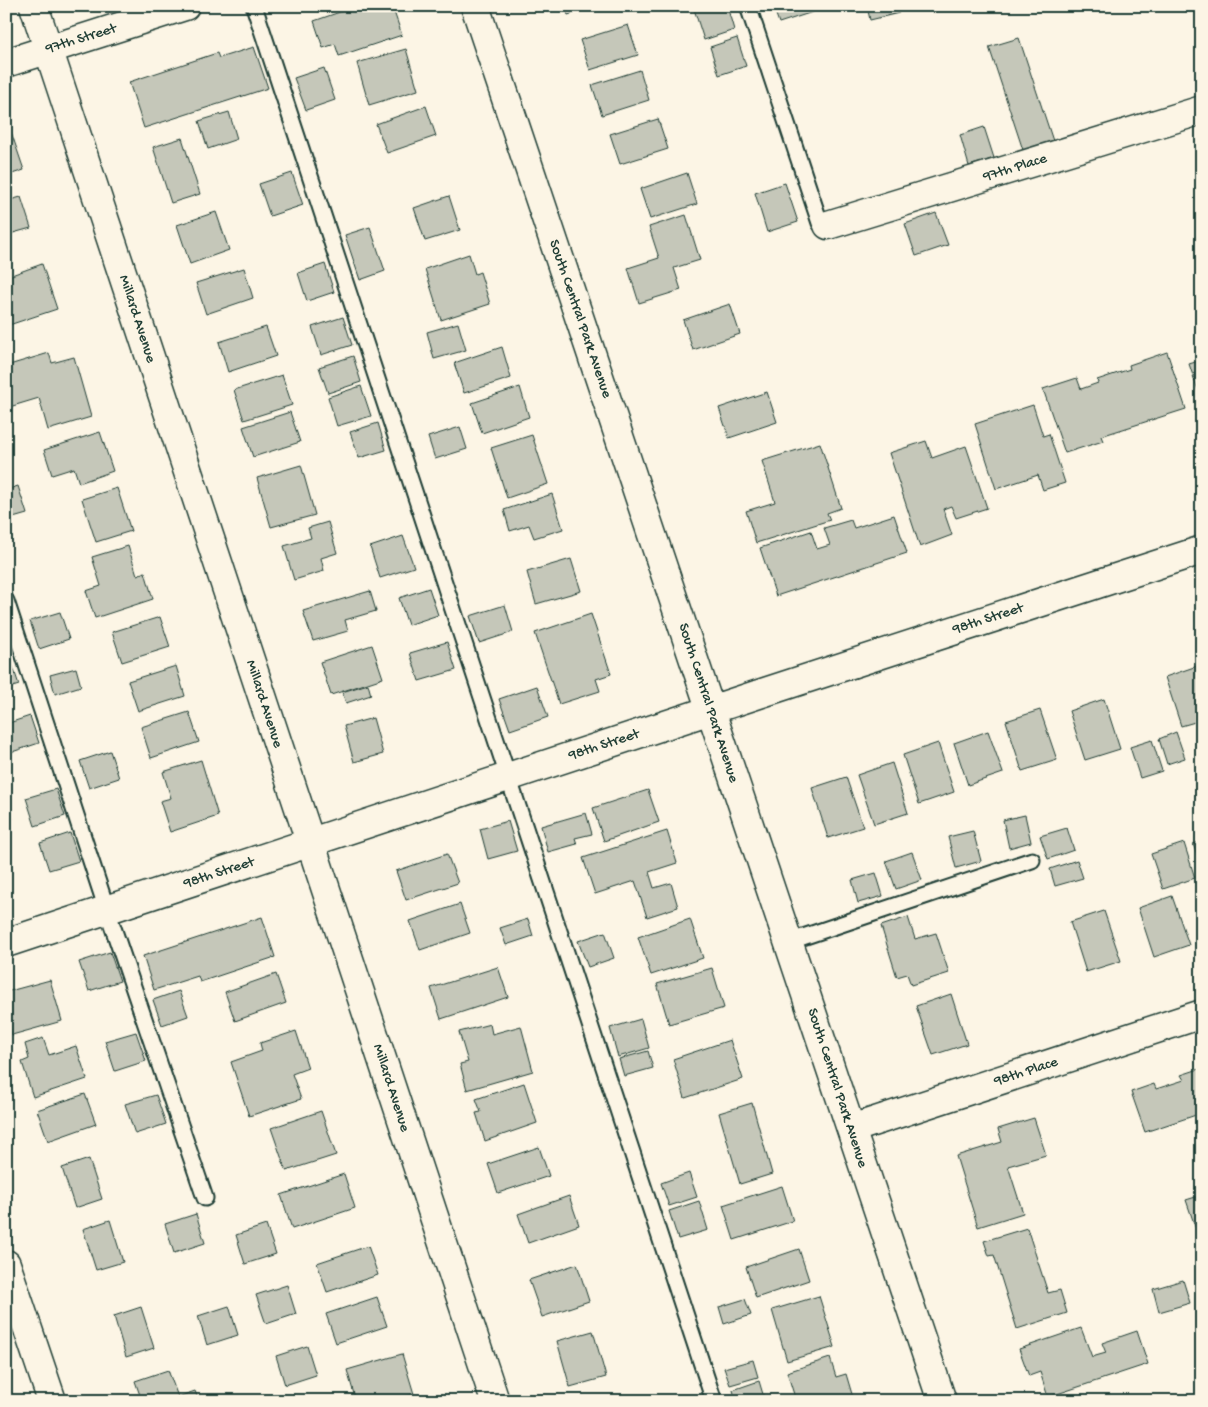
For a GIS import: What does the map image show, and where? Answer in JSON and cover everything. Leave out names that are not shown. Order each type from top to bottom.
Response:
[{"type":"street","name":"Millard Avenue","points":[[34,6],[495,1401]]},
{"type":"street","name":"97th Street","points":[[6,63],[185,6]]},
{"type":"street","name":"South Central Park Avenue","points":[[475,6],[942,1401]]},
{"type":"street","name":"97th Place","points":[[828,225],[1202,110]]},
{"type":"street","name":"98th Street","points":[[6,943],[710,710],[1202,550]]},
{"type":"street","name":"98th Place","points":[[851,1129],[1202,1014]]},
{"type":"street","points":[[6,1264],[52,1401]]},
{"type":"lane","points":[[254,6],[714,1401]]},
{"type":"lane","points":[[748,6],[820,223],[828,225]]},
{"type":"lane","points":[[6,601],[107,910],[205,1198]]},
{"type":"lane","points":[[788,942],[1032,860]]},
{"type":"building","points":[[357,6],[392,6],[402,35],[339,56],[335,44],[323,48],[314,21]]},
{"type":"building","points":[[565,6],[595,6],[568,15]]},
{"type":"building","points":[[703,6],[727,6],[734,30],[704,40],[694,9]]},
{"type":"building","points":[[773,6],[825,6],[825,8],[779,23]]},
{"type":"building","points":[[867,6],[897,6],[899,13],[870,20]]},
{"type":"building","points":[[628,25],[638,55],[590,70],[580,40]]},
{"type":"building","points":[[737,38],[746,66],[719,75],[710,47]]},
{"type":"building","points":[[1019,38],[1054,144],[1024,153],[989,47]]},
{"type":"building","points":[[254,47],[268,88],[144,128],[129,82],[217,53],[219,58]]},
{"type":"building","points":[[406,49],[418,90],[369,105],[357,63]]},
{"type":"building","points":[[324,68],[335,100],[306,110],[294,78]]},
{"type":"building","points":[[640,70],[649,100],[602,115],[592,85]]},
{"type":"building","points":[[426,106],[436,136],[387,153],[376,124]]},
{"type":"building","points":[[229,112],[237,139],[208,149],[199,121]]},
{"type":"building","points":[[658,119],[668,149],[620,164],[610,134]]},
{"type":"building","points":[[6,121],[24,170],[6,176]]},
{"type":"building","points":[[984,127],[994,158],[969,166],[960,135]]},
{"type":"building","points":[[182,138],[200,194],[171,203],[153,147]]},
{"type":"building","points":[[292,173],[303,205],[270,216],[259,184]]},
{"type":"building","points":[[687,173],[697,204],[650,219],[640,189]]},
{"type":"building","points":[[785,183],[798,222],[767,232],[755,193]]},
{"type":"building","points":[[449,196],[460,230],[425,241],[414,208]]},
{"type":"building","points":[[21,197],[31,228],[6,235],[6,201]]},
{"type":"building","points":[[216,212],[229,250],[190,264],[177,225]]},
{"type":"building","points":[[936,213],[948,245],[916,256],[905,224]]},
{"type":"building","points":[[686,215],[700,260],[674,268],[681,290],[639,303],[628,268],[659,258],[649,227]]},
{"type":"building","points":[[370,227],[385,271],[360,280],[345,235]]},
{"type":"building","points":[[469,254],[475,274],[480,272],[490,304],[441,320],[425,269]]},
{"type":"building","points":[[42,264],[57,309],[6,326],[6,277]]},
{"type":"building","points":[[325,264],[334,292],[307,301],[298,273]]},
{"type":"building","points":[[244,268],[253,298],[206,314],[196,283]]},
{"type":"building","points":[[730,304],[740,334],[693,350],[683,320]]},
{"type":"building","points":[[343,317],[352,345],[321,355],[312,327]]},
{"type":"building","points":[[458,323],[466,350],[434,359],[427,332]]},
{"type":"building","points":[[266,327],[276,356],[228,372],[219,342]]},
{"type":"building","points":[[502,347],[511,378],[464,393],[454,363]]},
{"type":"building","points":[[1167,352],[1186,409],[1101,436],[1103,441],[1065,453],[1043,389],[1077,378],[1081,389],[1098,383],[1097,380],[1130,369],[1129,365]]},
{"type":"building","points":[[49,353],[52,363],[74,357],[91,417],[48,430],[39,398],[6,408],[6,366]]},
{"type":"building","points":[[353,356],[361,382],[328,393],[319,367]]},
{"type":"building","points":[[1202,360],[1202,402],[1189,364]]},
{"type":"building","points":[[282,375],[292,405],[244,420],[234,390]]},
{"type":"building","points":[[361,386],[371,416],[337,426],[328,397]]},
{"type":"building","points":[[520,387],[529,417],[482,433],[472,403]]},
{"type":"building","points":[[767,392],[777,422],[729,438],[719,408]]},
{"type":"building","points":[[1033,405],[1043,436],[1049,434],[1065,483],[1043,490],[1038,475],[996,489],[975,424]]},
{"type":"building","points":[[290,412],[300,442],[253,457],[243,427]]},
{"type":"building","points":[[378,423],[386,450],[359,458],[350,432]]},
{"type":"building","points":[[460,427],[467,449],[435,459],[428,437]]},
{"type":"building","points":[[100,432],[113,471],[79,483],[74,468],[52,475],[44,450]]},
{"type":"building","points":[[532,435],[548,484],[507,498],[491,448]]},
{"type":"building","points":[[926,441],[932,458],[966,446],[987,508],[956,518],[951,506],[943,509],[952,535],[920,547],[889,453]]},
{"type":"building","points":[[820,443],[841,508],[827,513],[830,520],[756,543],[746,511],[775,502],[762,461]]},
{"type":"building","points":[[301,465],[315,515],[271,527],[257,478]]},
{"type":"building","points":[[18,486],[27,514],[6,520],[6,490]]},
{"type":"building","points":[[117,488],[131,531],[96,542],[82,499]]},
{"type":"building","points":[[552,494],[563,529],[534,538],[529,525],[510,531],[504,510]]},
{"type":"building","points":[[894,515],[907,553],[776,596],[760,548],[811,531],[817,549],[830,545],[824,528],[851,520],[854,528]]},
{"type":"building","points":[[328,522],[337,553],[321,558],[324,571],[294,580],[284,546],[311,538],[308,528]]},
{"type":"building","points":[[403,536],[414,567],[380,578],[370,547]]},
{"type":"building","points":[[128,546],[137,575],[145,572],[153,599],[95,618],[86,591],[101,586],[92,557]]},
{"type":"building","points":[[571,559],[581,591],[536,604],[527,572]]},
{"type":"building","points":[[429,588],[438,615],[408,625],[399,598]]},
{"type":"building","points":[[370,591],[376,611],[345,620],[348,631],[313,641],[303,611]]},
{"type":"building","points":[[505,605],[513,632],[479,643],[470,616]]},
{"type":"building","points":[[60,612],[69,639],[39,649],[30,621]]},
{"type":"building","points":[[591,614],[611,674],[596,679],[600,691],[559,704],[535,633]]},
{"type":"building","points":[[160,617],[170,647],[122,662],[112,632]]},
{"type":"building","points":[[447,642],[456,670],[419,681],[410,653]]},
{"type":"building","points":[[372,645],[383,678],[331,695],[320,662]]},
{"type":"building","points":[[10,658],[19,685],[6,689],[6,659]]},
{"type":"building","points":[[1200,665],[1202,671],[1202,720],[1181,726],[1165,677]]},
{"type":"building","points":[[176,666],[185,696],[138,711],[128,681]]},
{"type":"building","points":[[76,668],[81,686],[55,694],[50,675]]},
{"type":"building","points":[[368,684],[371,695],[346,703],[342,692]]},
{"type":"building","points":[[537,686],[548,717],[510,730],[499,699]]},
{"type":"building","points":[[1104,699],[1120,749],[1085,760],[1069,711]]},
{"type":"building","points":[[1040,710],[1057,760],[1022,771],[1006,721]]},
{"type":"building","points":[[189,712],[199,742],[151,758],[141,727]]},
{"type":"building","points":[[30,716],[39,743],[9,753],[6,744],[6,724]]},
{"type":"building","points":[[373,718],[383,754],[354,762],[344,726]]},
{"type":"building","points":[[988,731],[1003,773],[968,785],[954,743]]},
{"type":"building","points":[[1176,732],[1185,758],[1167,764],[1159,739]]},
{"type":"building","points":[[1152,740],[1162,771],[1140,778],[1130,747]]},
{"type":"building","points":[[938,743],[954,792],[919,804],[903,755]]},
{"type":"building","points":[[110,751],[119,778],[89,788],[80,761]]},
{"type":"building","points":[[201,760],[218,816],[170,832],[160,801],[171,798],[163,772]]},
{"type":"building","points":[[892,763],[908,813],[874,824],[857,775]]},
{"type":"building","points":[[846,777],[863,827],[828,838],[812,788]]},
{"type":"building","points":[[56,789],[65,816],[35,826],[26,798]]},
{"type":"building","points":[[648,790],[659,822],[604,841],[593,808]]},
{"type":"building","points":[[6,800],[13,819],[6,821]]},
{"type":"building","points":[[586,813],[592,834],[575,838],[577,844],[548,852],[541,826]]},
{"type":"building","points":[[1025,815],[1031,842],[1009,848],[1003,820]]},
{"type":"building","points":[[508,821],[517,851],[488,859],[480,829]]},
{"type":"building","points":[[1067,828],[1074,850],[1048,859],[1040,836]]},
{"type":"building","points":[[667,831],[677,863],[649,872],[654,888],[671,883],[678,907],[647,917],[635,881],[595,894],[583,858]]},
{"type":"building","points":[[973,831],[981,861],[956,868],[948,837]]},
{"type":"building","points":[[70,833],[79,861],[49,870],[40,843]]},
{"type":"building","points":[[1202,841],[1202,869],[1193,844]]},
{"type":"building","points":[[1184,843],[1195,878],[1163,889],[1151,854]]},
{"type":"building","points":[[912,852],[922,880],[896,889],[886,861]]},
{"type":"building","points":[[447,854],[458,883],[406,900],[396,871]]},
{"type":"building","points":[[1077,860],[1083,878],[1055,886],[1050,869]]},
{"type":"building","points":[[876,873],[883,896],[858,903],[852,880]]},
{"type":"building","points":[[1172,896],[1189,945],[1154,957],[1138,908]]},
{"type":"building","points":[[460,904],[470,933],[420,950],[410,921]]},
{"type":"building","points":[[1104,911],[1121,961],[1086,972],[1070,922]]},
{"type":"building","points":[[262,917],[275,957],[200,982],[198,976],[154,990],[143,956]]},
{"type":"building","points":[[908,917],[915,939],[936,933],[949,973],[911,985],[907,974],[897,977],[881,926]]},
{"type":"building","points":[[528,919],[533,936],[506,945],[500,928]]},
{"type":"building","points":[[690,919],[703,958],[651,975],[638,937]]},
{"type":"building","points":[[605,932],[614,958],[588,967],[578,941]]},
{"type":"building","points":[[110,952],[120,981],[89,991],[79,962]]},
{"type":"building","points":[[498,967],[508,997],[441,1019],[431,988]]},
{"type":"building","points":[[712,968],[724,1008],[669,1024],[657,984]]},
{"type":"building","points":[[276,974],[286,1003],[235,1021],[225,992]]},
{"type":"building","points":[[50,980],[62,1021],[12,1035],[6,1015],[6,992]]},
{"type":"building","points":[[179,991],[188,1016],[162,1025],[153,1000]]},
{"type":"building","points":[[951,994],[967,1044],[933,1055],[916,1006]]},
{"type":"building","points":[[641,1019],[649,1048],[618,1057],[610,1028]]},
{"type":"building","points":[[490,1024],[492,1034],[521,1026],[533,1071],[467,1090],[460,1064],[468,1062],[459,1032]]},
{"type":"building","points":[[296,1031],[308,1068],[292,1074],[301,1099],[249,1116],[231,1062],[262,1051],[260,1043]]},
{"type":"building","points":[[136,1032],[146,1061],[115,1071],[105,1041]]},
{"type":"building","points":[[43,1038],[49,1055],[76,1046],[87,1079],[33,1097],[22,1062],[29,1059],[25,1044]]},
{"type":"building","points":[[730,1040],[743,1079],[685,1098],[673,1059]]},
{"type":"building","points":[[648,1051],[653,1068],[624,1076],[619,1059]]},
{"type":"building","points":[[1202,1068],[1202,1113],[1145,1132],[1131,1092],[1154,1084],[1156,1089],[1184,1080],[1181,1075]]},
{"type":"building","points":[[524,1083],[537,1123],[485,1141],[476,1113],[481,1112],[476,1099]]},
{"type":"building","points":[[85,1094],[96,1124],[48,1141],[37,1110]]},
{"type":"building","points":[[156,1095],[166,1124],[135,1134],[125,1104]]},
{"type":"building","points":[[752,1103],[772,1174],[740,1184],[719,1113]]},
{"type":"building","points":[[321,1111],[336,1155],[286,1171],[271,1128]]},
{"type":"building","points":[[1034,1118],[1046,1155],[1008,1166],[1023,1213],[978,1227],[956,1156],[1002,1142],[998,1129]]},
{"type":"building","points":[[1202,1131],[1202,1151],[1196,1133]]},
{"type":"building","points":[[539,1147],[549,1176],[498,1193],[488,1164]]},
{"type":"building","points":[[89,1159],[102,1199],[75,1208],[62,1168]]},
{"type":"building","points":[[689,1173],[697,1197],[669,1206],[661,1183]]},
{"type":"building","points":[[344,1174],[355,1208],[292,1229],[281,1195]]},
{"type":"building","points":[[782,1186],[793,1221],[734,1240],[723,1205]]},
{"type":"building","points":[[1202,1195],[1202,1230],[1197,1232],[1186,1200]]},
{"type":"building","points":[[569,1196],[579,1225],[528,1243],[518,1214]]},
{"type":"building","points":[[699,1201],[708,1230],[678,1239],[669,1211]]},
{"type":"building","points":[[196,1214],[205,1243],[174,1253],[165,1224]]},
{"type":"building","points":[[110,1220],[123,1262],[96,1270],[83,1229]]},
{"type":"building","points":[[266,1225],[276,1254],[245,1264],[236,1235]]},
{"type":"building","points":[[1027,1228],[1048,1293],[1060,1290],[1067,1313],[1017,1329],[994,1255],[989,1256],[984,1241]]},
{"type":"building","points":[[368,1246],[378,1275],[327,1292],[317,1263]]},
{"type":"building","points":[[799,1249],[809,1280],[756,1298],[746,1267]]},
{"type":"building","points":[[577,1264],[589,1301],[542,1317],[529,1280]]},
{"type":"building","points":[[1183,1280],[1190,1303],[1159,1312],[1153,1289]]},
{"type":"building","points":[[287,1285],[296,1314],[266,1324],[256,1295]]},
{"type":"building","points":[[819,1296],[835,1347],[787,1361],[772,1310]]},
{"type":"building","points":[[377,1297],[387,1326],[336,1343],[326,1314]]},
{"type":"building","points":[[745,1299],[751,1315],[724,1324],[719,1307]]},
{"type":"building","points":[[229,1306],[238,1335],[207,1345],[198,1316]]},
{"type":"building","points":[[141,1307],[154,1348],[126,1357],[114,1316]]},
{"type":"building","points":[[1081,1328],[1092,1357],[1106,1353],[1102,1343],[1137,1331],[1148,1364],[1048,1397],[1040,1372],[1029,1376],[1019,1349]]},
{"type":"building","points":[[593,1331],[606,1377],[570,1387],[557,1341]]},
{"type":"building","points":[[307,1346],[316,1375],[285,1385],[276,1356]]},
{"type":"building","points":[[402,1354],[414,1394],[389,1401],[374,1401],[373,1396],[356,1401],[347,1370]]},
{"type":"building","points":[[830,1358],[836,1377],[846,1374],[854,1401],[796,1401],[787,1372]]},
{"type":"building","points":[[753,1360],[758,1377],[730,1385],[724,1368]]},
{"type":"building","points":[[168,1370],[178,1397],[195,1391],[199,1401],[142,1401],[135,1381]]},
{"type":"building","points":[[759,1381],[765,1401],[736,1401],[733,1390]]},
{"type":"building","points":[[701,1395],[702,1401],[684,1401]]}]
